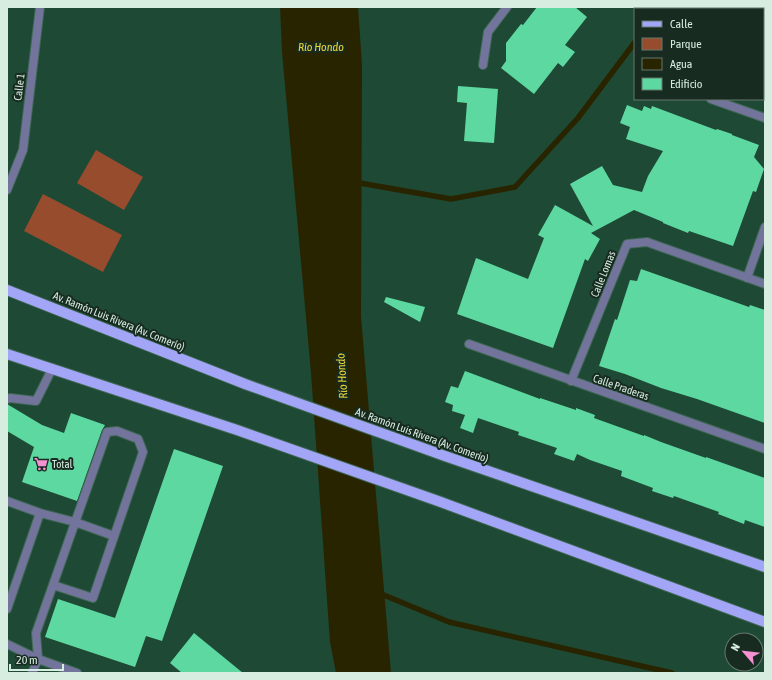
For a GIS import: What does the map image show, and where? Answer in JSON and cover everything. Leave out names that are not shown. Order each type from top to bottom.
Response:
[{"type":"main road","name":"Av. Ramón Luis Rivera (Av. Comerío)","points":[[7,290],[245,384],[765,567]]},
{"type":"main road","points":[[7,354],[237,430],[438,501],[765,622]]},
{"type":"street","name":"Calle 1","points":[[7,190],[22,150],[40,7]]},
{"type":"street","points":[[483,65],[488,32],[507,7]]},
{"type":"street","points":[[714,100],[765,118]]},
{"type":"street","points":[[747,278],[765,227]]},
{"type":"street","name":"Calle Lomas","points":[[571,381],[627,244],[647,242],[765,284]]},
{"type":"street","name":"Calle Praderas","points":[[469,344],[765,449]]},
{"type":"street","points":[[7,399],[10,398],[36,401],[52,369]]},
{"type":"street","points":[[32,673],[38,659],[36,633],[107,432],[117,431],[138,439],[143,452],[93,598],[53,585]]},
{"type":"street","points":[[7,501],[114,536]]},
{"type":"street","points":[[7,609],[40,513]]},
{"type":"street","points":[[7,644],[38,659],[77,673]]},
{"type":"green space","points":[[96,150],[143,177],[124,210],[77,183]]},
{"type":"green space","points":[[43,194],[122,235],[103,272],[24,231]]},
{"type":"water","name":"Río Hondo","points":[[280,7],[358,7],[362,65],[361,316],[391,673],[336,673],[330,642],[311,373],[282,52]]},
{"type":"building","points":[[537,7],[575,7],[587,17],[565,45],[575,52],[563,67],[558,63],[534,94],[501,68],[506,61],[506,43]]},
{"type":"building","points":[[458,86],[498,89],[494,143],[464,141],[467,103],[457,102]]},
{"type":"building","points":[[627,105],[642,111],[644,106],[651,109],[652,106],[759,145],[754,157],[764,169],[756,192],[753,191],[733,246],[689,231],[688,233],[634,210],[591,233],[600,239],[588,261],[585,259],[553,348],[457,314],[476,258],[528,279],[544,238],[538,235],[555,205],[593,226],[570,184],[602,166],[613,185],[642,192],[648,176],[663,151],[626,139],[630,127],[620,123]]},
{"type":"building","points":[[641,269],[749,307],[750,305],[765,310],[765,423],[599,366],[615,319],[617,320],[630,280],[637,281]]},
{"type":"building","points":[[386,297],[425,307],[420,322],[384,302]]},
{"type":"building","points":[[465,371],[540,399],[576,410],[576,408],[595,415],[594,418],[765,478],[765,527],[745,520],[744,524],[718,514],[719,512],[674,496],[673,498],[652,491],[653,488],[621,476],[622,471],[577,454],[574,461],[554,454],[557,448],[518,435],[519,432],[478,418],[473,433],[460,428],[465,415],[452,411],[453,405],[445,402],[451,386],[458,388]]},
{"type":"building","points":[[7,404],[42,425],[64,433],[71,413],[105,425],[77,501],[22,482],[34,447],[7,431]]},
{"type":"building","points":[[174,449],[223,466],[162,641],[146,636],[135,667],[45,637],[58,599],[115,618]]},
{"type":"building","points":[[194,633],[243,673],[182,673],[170,663]]},
{"type":"waterway","points":[[354,182],[451,199],[515,187],[578,118],[634,43]]},
{"type":"waterway","points":[[379,593],[449,622],[672,673]]},
{"type":"place","name":"Total","points":[[41,464]]}]
